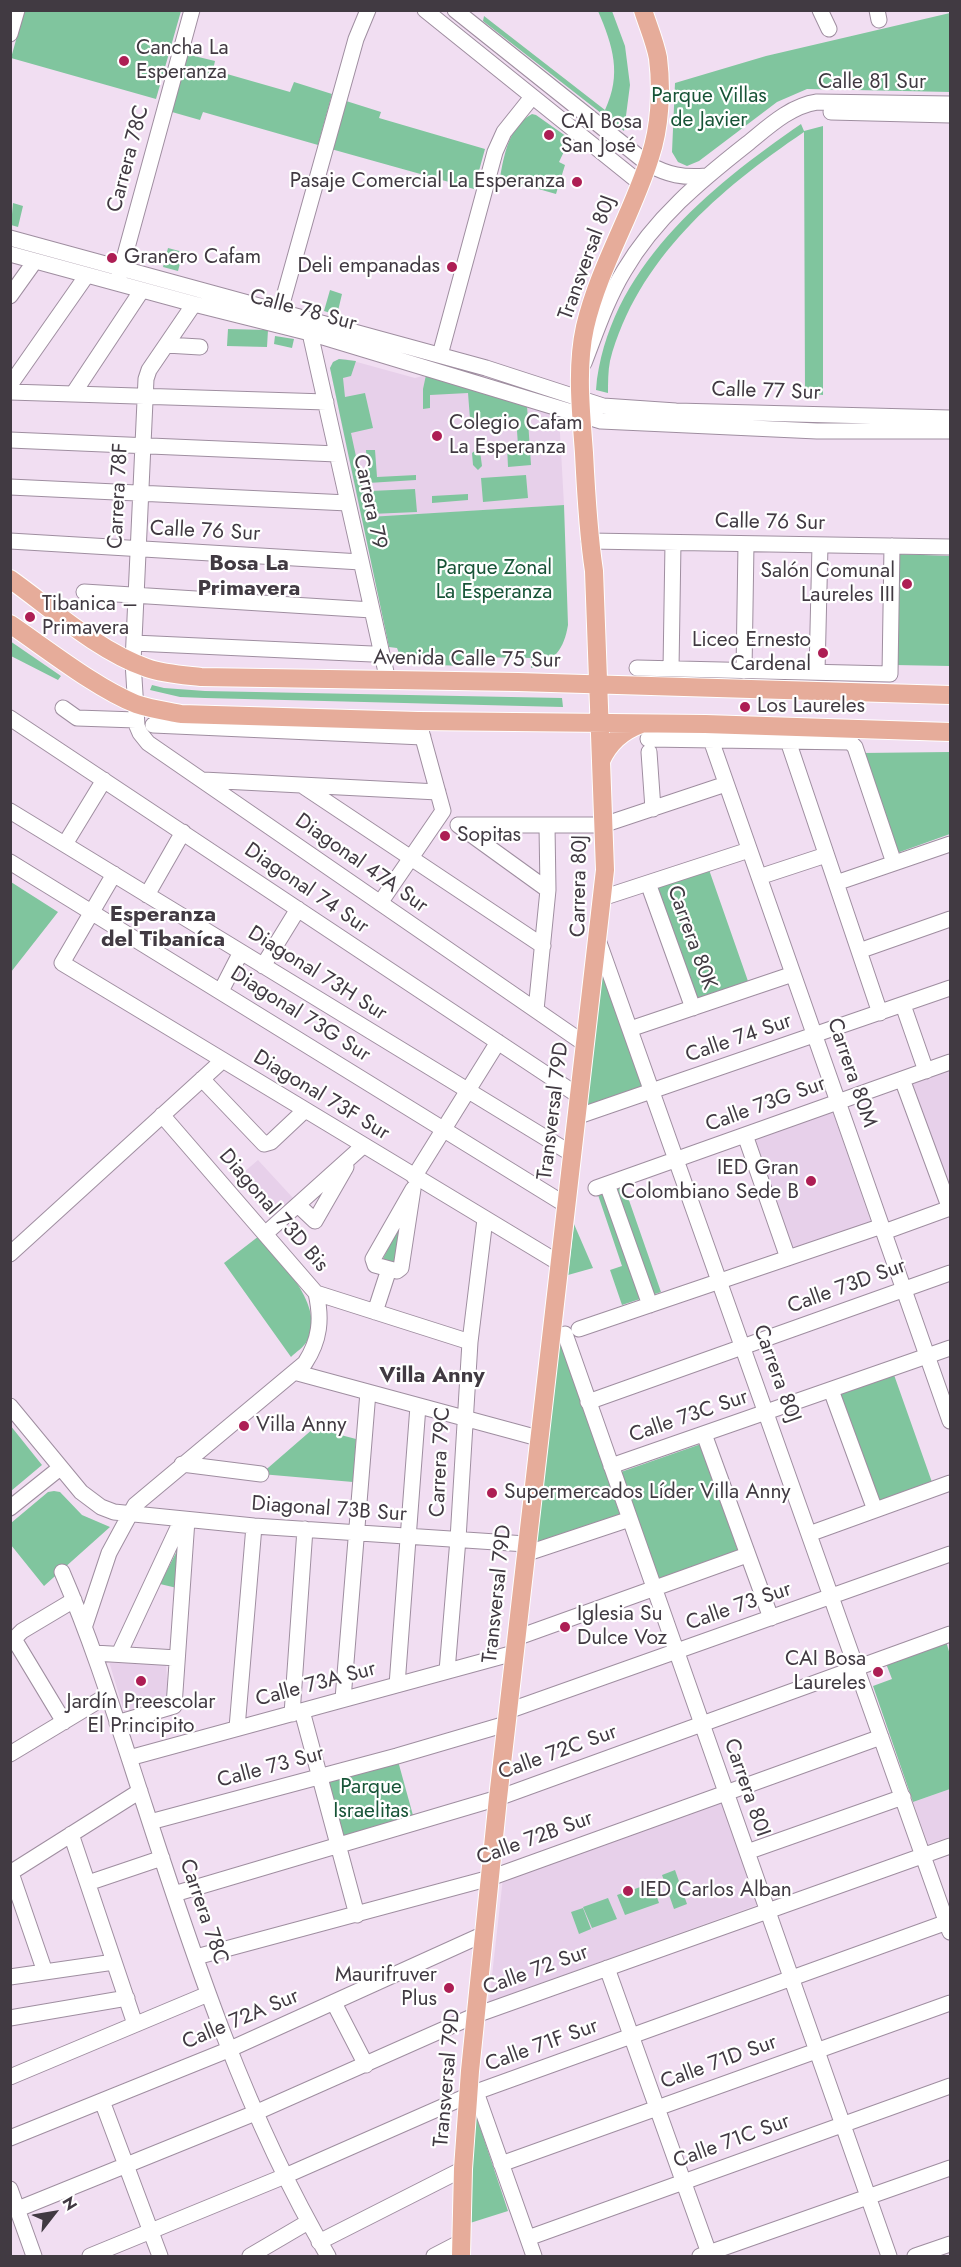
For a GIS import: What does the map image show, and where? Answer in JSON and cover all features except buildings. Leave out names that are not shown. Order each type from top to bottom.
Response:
[{"type":"main road","points":[[643,10],[656,50],[659,79],[656,128],[648,164]]},
{"type":"main road","name":"Transversal 80J","points":[[580,371],[588,317],[599,284],[648,164]]},
{"type":"main road","name":"Carrera 80J","points":[[580,371],[589,541],[594,571],[597,650],[595,685]]},
{"type":"main road","name":"Carrera 80J","points":[[589,541],[586,572],[595,685],[595,798],[603,825]]},
{"type":"main road","name":"Avenida Calle 75 Sur","points":[[10,579],[77,627],[133,662],[165,673],[201,678],[951,694]]},
{"type":"main road","points":[[10,624],[136,711],[420,729],[596,722],[646,738]]},
{"type":"main road","points":[[597,650],[615,676],[629,686]]},
{"type":"main road","name":"Carrera 80J","points":[[596,722],[601,761],[606,857],[597,938]]},
{"type":"main road","points":[[601,761],[607,749],[620,735],[646,738],[951,732]]},
{"type":"main road","name":"Transversal 79D","points":[[461,2249],[463,2169],[472,2093],[476,2014],[498,1798],[597,938]]},
{"type":"street","points":[[10,34],[17,10]]},
{"type":"street","name":"Carrera 78C","points":[[119,275],[192,10]]},
{"type":"street","points":[[280,311],[356,39],[368,10]]},
{"type":"street","points":[[425,10],[640,183]]},
{"type":"street","points":[[455,10],[648,164],[662,172],[681,177],[706,176]]},
{"type":"street","points":[[820,10],[829,29]]},
{"type":"street","points":[[440,355],[495,152],[504,132],[532,97]]},
{"type":"street","name":"Calle 81 Sur","points":[[580,371],[602,315],[638,249],[675,204],[706,176],[773,124],[806,104],[817,102],[951,104]]},
{"type":"street","name":"Calle 81 Sur","points":[[795,110],[951,115]]},
{"type":"street","name":"Calle 78 Sur","points":[[10,238],[119,275],[280,311],[542,385],[582,407]]},
{"type":"street","name":"Calle 78 Sur","points":[[10,254],[87,275],[119,275],[142,290],[582,407]]},
{"type":"street","points":[[10,296],[35,261]]},
{"type":"street","points":[[10,385],[87,275]]},
{"type":"street","points":[[73,394],[142,290]]},
{"type":"street","name":"Carrera 78F","points":[[136,711],[133,662],[147,374],[194,304]]},
{"type":"street","name":"Carrera 79","points":[[310,333],[387,681]]},
{"type":"street","points":[[166,345],[200,347]]},
{"type":"street","points":[[10,392],[326,402]]},
{"type":"street","name":"Calle 77 Sur","points":[[582,407],[951,418]]},
{"type":"street","name":"Calle 77 Sur","points":[[582,407],[612,423],[816,431],[951,431]]},
{"type":"street","points":[[10,441],[337,454]]},
{"type":"street","points":[[10,487],[348,503]]},
{"type":"street","name":"Calle 76 Sur","points":[[10,541],[361,562]]},
{"type":"street","name":"Calle 76 Sur","points":[[589,541],[951,547]]},
{"type":"street","points":[[671,669],[673,543]]},
{"type":"street","points":[[744,671],[746,544]]},
{"type":"street","points":[[817,672],[820,545]]},
{"type":"street","points":[[637,668],[890,674],[892,546]]},
{"type":"street","points":[[84,591],[372,610]]},
{"type":"street","points":[[134,643],[372,654]]},
{"type":"street","points":[[63,708],[77,718],[136,711]]},
{"type":"street","name":"Diagonal 47A Sur","points":[[136,711],[138,730],[148,743],[585,1044]]},
{"type":"street","name":"Diagonal 74 Sur","points":[[10,718],[579,1096]]},
{"type":"street","points":[[153,725],[420,729],[443,811],[458,825],[548,890]]},
{"type":"street","points":[[653,809],[646,738],[852,743],[894,863]]},
{"type":"street","name":"Carrera 80M","points":[[711,740],[951,1421]]},
{"type":"street","points":[[788,741],[879,1013]]},
{"type":"street","points":[[65,844],[104,780]]},
{"type":"street","points":[[203,780],[438,792]]},
{"type":"street","points":[[458,825],[603,825],[726,784]]},
{"type":"street","points":[[303,786],[543,946]]},
{"type":"street","name":"Diagonal 73H Sur","points":[[10,811],[572,1154]]},
{"type":"street","points":[[380,903],[443,811]]},
{"type":"street","points":[[536,1010],[548,890],[547,826]]},
{"type":"street","points":[[147,895],[183,832]]},
{"type":"street","points":[[836,883],[951,844]]},
{"type":"street","points":[[602,898],[749,850]]},
{"type":"street","points":[[759,877],[826,855]]},
{"type":"street","name":"Diagonal 73G Sur","points":[[10,862],[566,1205]]},
{"type":"street","points":[[92,912],[114,874]]},
{"type":"street","name":"Carrera 80K","points":[[648,883],[693,1008]]},
{"type":"street","points":[[263,966],[298,909]]},
{"type":"street","name":"Diagonal 73F Sur","points":[[92,912],[62,963],[304,1110],[358,1151],[414,1177],[559,1263]]},
{"type":"street","points":[[859,951],[951,919]]},
{"type":"street","name":"Carrera 80J","points":[[597,938],[949,1925]]},
{"type":"street","points":[[221,991],[241,952]]},
{"type":"street","points":[[630,1029],[793,974]]},
{"type":"street","name":"Calle 74 Sur","points":[[576,1117],[951,988]]},
{"type":"street","points":[[903,1005],[926,1071]]},
{"type":"street","points":[[414,1177],[498,1042]]},
{"type":"street","points":[[10,1254],[222,1061]]},
{"type":"street","name":"Calle 73G Sur","points":[[650,1305],[602,1186],[951,1062]]},
{"type":"street","points":[[202,1079],[264,1144],[268,1144],[304,1110]]},
{"type":"street","points":[[650,1305],[788,1258],[950,1209],[902,1079]]},
{"type":"street","name":"Diagonal 73D Bis","points":[[162,1115],[315,1293],[470,1342]]},
{"type":"street","points":[[745,1135],[788,1258]]},
{"type":"street","points":[[265,1234],[358,1151]]},
{"type":"street","points":[[298,1204],[315,1221],[358,1151]]},
{"type":"street","points":[[413,1189],[401,1268],[397,1271],[389,1269],[375,1265],[373,1259],[413,1189]]},
{"type":"street","name":"Carrera 79C","points":[[447,1671],[470,1342],[485,1219]]},
{"type":"street","points":[[375,1312],[389,1269]]},
{"type":"street","name":"Calle 73D Sur","points":[[588,1402],[951,1273]]},
{"type":"street","points":[[85,1625],[109,1553],[128,1514],[143,1496],[305,1363],[318,1340],[320,1316],[315,1293]]},
{"type":"street","name":"Carrera 80I","points":[[650,1305],[572,1331],[588,1402],[889,2256]]},
{"type":"street","name":"Calle 73C Sur","points":[[611,1467],[951,1348]]},
{"type":"street","points":[[294,1372],[538,1438]]},
{"type":"street","points":[[831,1390],[875,1510]]},
{"type":"street","points":[[344,1700],[368,1392]]},
{"type":"street","name":"Diagonal 73B Sur","points":[[10,1406],[60,1468],[91,1501],[101,1507],[128,1514],[254,1526],[458,1539],[526,1549],[630,1519]]},
{"type":"street","points":[[397,1685],[418,1406]]},
{"type":"street","points":[[704,1434],[771,1618]]},
{"type":"street","points":[[182,1464],[261,1473]]},
{"type":"street","points":[[10,1508],[60,1468]]},
{"type":"street","points":[[809,1534],[951,1483]]},
{"type":"street","points":[[119,1654],[185,1519]]},
{"type":"street","points":[[117,1723],[174,1706],[185,1519]]},
{"type":"street","points":[[237,1728],[254,1526]]},
{"type":"street","points":[[305,1529],[297,1712],[320,1777],[357,1915]]},
{"type":"street","name":"Calle 73 Sur","points":[[150,1822],[320,1777],[507,1717],[676,1651],[951,1554]]},
{"type":"street","name":"Calle 73A Sur","points":[[129,1758],[447,1671],[654,1588],[747,1555]]},
{"type":"street","name":"Carrera 78C","points":[[62,1572],[85,1625],[228,2050],[285,2176],[328,2256]]},
{"type":"street","points":[[64,1722],[15,1643],[15,1636],[75,1600]]},
{"type":"street","name":"Calle 72C Sur","points":[[174,1894],[498,1798],[701,1722],[950,1634]]},
{"type":"street","points":[[94,1653],[177,1658]]},
{"type":"street","points":[[10,1754],[108,1695]]},
{"type":"street","name":"Calle 72B Sur","points":[[195,1957],[490,1878],[881,1737]]},
{"type":"street","points":[[45,1972],[11,1873],[140,1791]]},
{"type":"street","points":[[747,1852],[903,1797]]},
{"type":"street","points":[[71,1834],[135,2024]]},
{"type":"street","name":"Calle 72 Sur","points":[[14,2209],[255,2113],[476,2014],[951,1846]]},
{"type":"street","points":[[88,1883],[162,1858]]},
{"type":"street","name":"Calle 71F Sur","points":[[90,2256],[285,2176],[472,2093],[791,1978],[949,1925]]},
{"type":"street","name":"Calle 72A Sur","points":[[10,2138],[228,2050],[484,1934]]},
{"type":"street","points":[[10,1977],[114,1962]]},
{"type":"street","points":[[607,1968],[684,2182],[707,2255],[951,2168]]},
{"type":"street","points":[[10,2077],[208,1994]]},
{"type":"street","points":[[10,2018],[127,1998]]},
{"type":"street","points":[[334,2002],[366,2065]]},
{"type":"street","name":"Calle 71D Sur","points":[[501,2164],[951,2002]]},
{"type":"street","name":"Calle 71C Sur","points":[[528,2238],[951,2086]]},
{"type":"street","points":[[472,2093],[501,2164],[534,2256]]},
{"type":"street","points":[[102,2101],[160,2256]]},
{"type":"street","points":[[319,2242],[463,2169]]},
{"type":"street","points":[[10,2189],[14,2209],[33,2255]]},
{"type":"street","points":[[250,2256],[308,2222]]},
{"type":"street","points":[[915,2256],[951,2244]]},
{"type":"street","points":[[434,2256],[461,2249]]},
{"type":"shaded area","name":"Colegio Cafam La Esperanza","points":[[339,359],[415,378],[426,375],[559,415],[564,505],[361,518],[330,368],[333,362]]},
{"type":"shaded area","points":[[950,1068],[950,1194],[910,1083]]},
{"type":"shaded area","name":"IED Gran Colombiano Sede B","points":[[832,1110],[872,1225],[790,1253],[750,1138]]},
{"type":"shaded area","points":[[258,1160],[293,1198],[272,1219],[236,1179]]},
{"type":"shaded area","name":"Jardín Preescolar El Principito","points":[[108,1658],[166,1661],[168,1702],[125,1715]]},
{"type":"shaded area","points":[[950,1789],[950,1837],[928,1844],[913,1802]]},
{"type":"shaded area","name":"IED Carlos Alban","points":[[722,1800],[760,1904],[489,2002],[503,1878]]},
{"type":"green space","name":"Cancha La Esperanza","points":[[24,11],[181,11],[156,99],[11,58]]},
{"type":"green space","points":[[598,11],[612,11],[625,46],[630,85],[624,131],[483,21],[484,16],[605,110],[610,97],[614,72],[608,36]]},
{"type":"green space","name":"Parque Villas de Javier","points":[[950,13],[950,92],[807,89],[777,102],[699,161],[687,166],[678,162],[672,152],[675,83],[766,56]]},
{"type":"green space","points":[[186,54],[215,61],[213,70],[290,92],[294,82],[332,94],[318,145],[203,112],[200,120],[172,112]]},
{"type":"green space","points":[[343,100],[381,112],[379,118],[485,149],[474,189],[331,149]]},
{"type":"green space","points":[[532,114],[570,139],[559,162],[565,165],[556,194],[500,178],[513,133],[524,119]]},
{"type":"green space","points":[[801,124],[804,131],[823,126],[823,395],[805,393],[804,132],[742,177],[686,230],[661,259],[640,290],[623,324],[610,361],[608,393],[596,390],[604,347],[620,307],[641,270],[668,236],[698,205],[731,176]]},
{"type":"green space","points":[[13,203],[23,206],[18,227],[11,225]]},
{"type":"green space","points":[[168,248],[183,252],[178,271],[163,267]]},
{"type":"green space","points":[[330,290],[342,294],[337,315],[324,311]]},
{"type":"green space","points":[[228,329],[268,330],[267,347],[227,346]]},
{"type":"green space","points":[[275,336],[294,339],[292,348],[274,344]]},
{"type":"green space","name":"Parque Zonal La Esperanza","points":[[339,359],[356,361],[351,376],[343,378],[345,397],[365,393],[373,428],[351,433],[369,517],[564,505],[568,625],[564,641],[552,658],[531,668],[531,658],[464,657],[464,666],[411,664],[401,658],[397,648],[389,647],[330,368],[333,362]]},
{"type":"green space","points":[[426,375],[527,406],[531,465],[508,467],[507,446],[518,445],[516,417],[470,419],[468,393],[430,395],[430,408],[423,409]]},
{"type":"green space","points":[[366,450],[375,450],[377,477],[416,475],[416,480],[368,483]]},
{"type":"green space","points":[[476,450],[480,451],[482,466],[478,470],[473,465],[472,453]]},
{"type":"green space","points":[[526,475],[528,498],[483,502],[481,478]]},
{"type":"green space","points":[[415,489],[417,512],[371,514],[370,491]]},
{"type":"green space","points":[[468,494],[468,500],[432,503],[432,496]]},
{"type":"green space","points":[[897,554],[950,556],[950,666],[895,665]]},
{"type":"green space","points":[[10,641],[61,676],[58,680],[11,656]]},
{"type":"green space","points":[[152,685],[205,691],[562,698],[563,707],[180,697],[150,690]]},
{"type":"green space","points":[[950,752],[950,834],[897,853],[861,753]]},
{"type":"green space","points":[[707,864],[749,984],[693,1004],[653,884]]},
{"type":"green space","points":[[11,882],[58,912],[11,972]]},
{"type":"green space","points":[[600,963],[646,1090],[585,1111]]},
{"type":"green space","points":[[623,1183],[661,1292],[622,1305],[610,1270],[622,1266],[597,1192]]},
{"type":"green space","points":[[404,1216],[397,1267],[381,1263]]},
{"type":"green space","points":[[574,1224],[593,1268],[568,1275]]},
{"type":"green space","points":[[259,1236],[298,1285],[311,1314],[311,1328],[307,1341],[291,1357],[224,1263]]},
{"type":"green space","points":[[558,1329],[621,1518],[533,1548]]},
{"type":"green space","points":[[893,1372],[933,1485],[876,1505],[836,1392]]},
{"type":"green space","points":[[10,1425],[42,1465],[11,1491],[10,1491]]},
{"type":"green space","points":[[314,1428],[356,1439],[353,1482],[261,1474]]},
{"type":"green space","points":[[701,1444],[739,1554],[657,1583],[618,1473]]},
{"type":"green space","points":[[48,1492],[60,1492],[82,1515],[110,1527],[44,1586],[11,1545],[11,1523]]},
{"type":"green space","points":[[178,1549],[177,1588],[160,1584]]},
{"type":"green space","points":[[946,1641],[950,1655],[950,1789],[913,1802],[873,1686],[892,1679],[885,1661]]},
{"type":"green space","name":"Parque Israelitas","points":[[398,1761],[414,1819],[343,1838],[327,1780]]},
{"type":"green space","points":[[675,1870],[687,1904],[674,1909],[662,1875]]},
{"type":"green space","points":[[652,1883],[659,1903],[625,1915],[617,1895]]},
{"type":"green space","points":[[608,1898],[617,1919],[592,1928],[583,1907]]},
{"type":"green space","points":[[583,1908],[591,1929],[579,1934],[571,1912]]},
{"type":"green space","points":[[473,2106],[508,2211],[470,2223]]},
{"type":"place","name":"Cancha La Esperanza","points":[[124,61]]},
{"type":"place","name":"CAI Bosa San José","points":[[549,135]]},
{"type":"place","name":"Pasaje Comercial La Esperanza","points":[[577,182]]},
{"type":"place","name":"Granero Cafam","points":[[112,258]]},
{"type":"place","name":"Deli empanadas","points":[[452,267]]},
{"type":"place","name":"Colegio Cafam La Esperanza","points":[[437,436]]},
{"type":"place","name":"Salón Comunal Laureles III","points":[[907,584]]},
{"type":"place","name":"Tibanica – Primavera","points":[[30,617]]},
{"type":"place","name":"Liceo Ernesto Cardenal","points":[[823,653]]},
{"type":"place","name":"Los Laureles","points":[[745,707]]},
{"type":"place","name":"Sopitas","points":[[445,836]]},
{"type":"place","name":"IED Gran Colombiano Sede B","points":[[811,1181]]},
{"type":"place","name":"Villa Anny","points":[[244,1426]]},
{"type":"place","name":"Supermercados Líder Villa Anny","points":[[492,1493]]},
{"type":"place","name":"Iglesia Su Dulce Voz","points":[[565,1627]]},
{"type":"place","name":"CAI Bosa Laureles","points":[[878,1672]]},
{"type":"place","name":"Jardín Preescolar El Principito","points":[[141,1681]]},
{"type":"place","name":"IED Carlos Alban","points":[[628,1891]]},
{"type":"place","name":"Maurifruver Plus","points":[[449,1988]]},
{"type":"district","name":"Bosa La Primavera","points":[[249,578]]},
{"type":"district","name":"Esperanza del Tibaníca","points":[[163,928]]},
{"type":"district","name":"Villa Anny","points":[[432,1377]]}]
